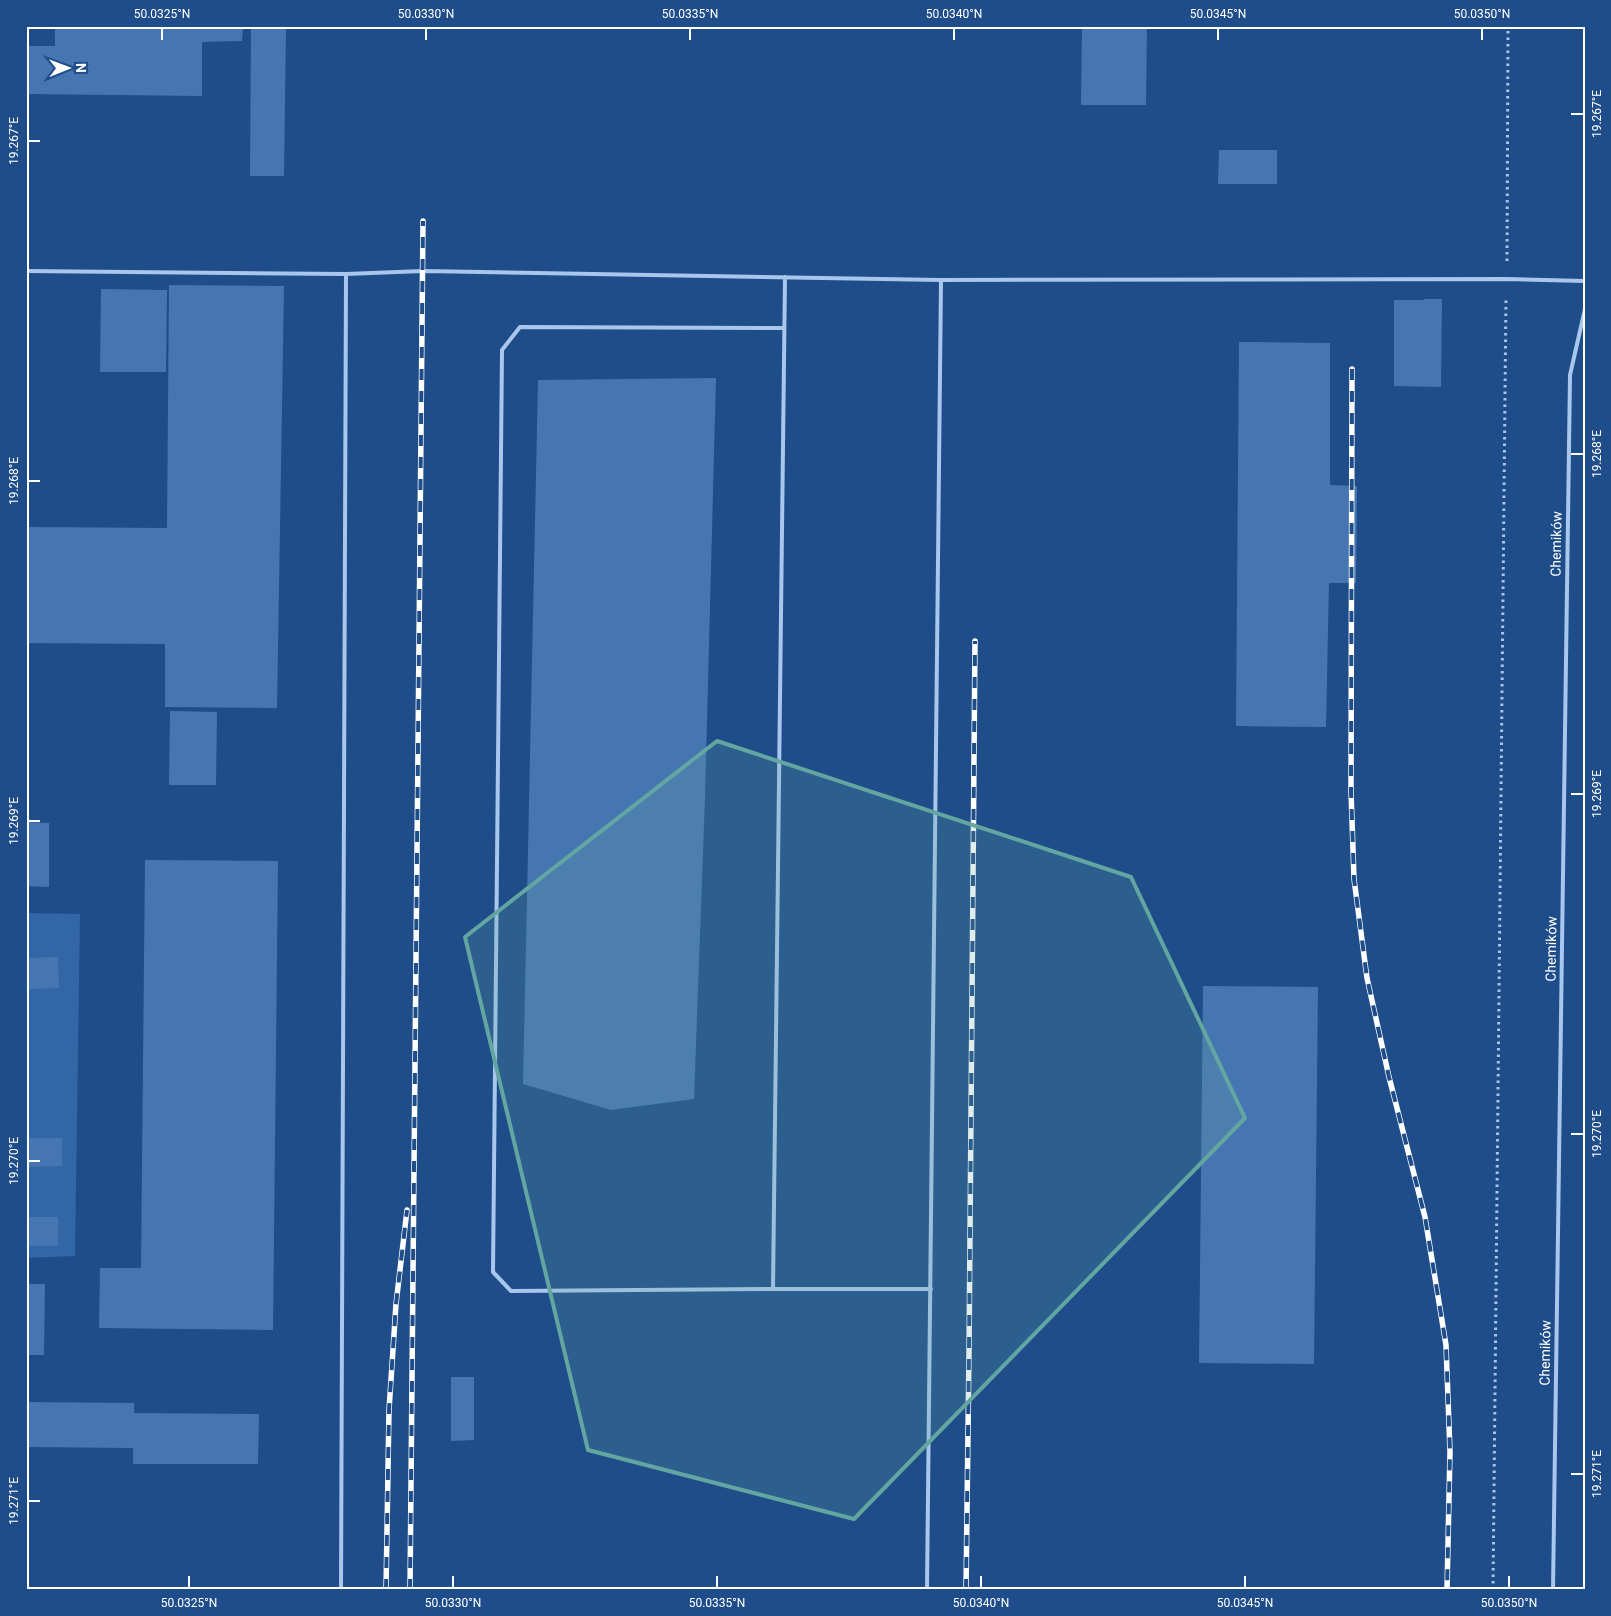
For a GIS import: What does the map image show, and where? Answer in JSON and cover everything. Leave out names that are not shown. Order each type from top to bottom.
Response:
[{"type":"lane","points":[[26,271],[346,274],[423,271],[941,280],[1506,279],[1585,281]]},
{"type":"lane","points":[[342,1590],[346,274]]},
{"type":"lane","points":[[773,1289],[785,277]]},
{"type":"lane","points":[[928,1590],[941,280]]},
{"type":"lane","name":"Chemików","points":[[1553,1590],[1570,375],[1585,309]]},
{"type":"lane","points":[[784,328],[520,327],[502,350],[493,1272],[511,1290],[931,1289]]},
{"type":"path","points":[[1493,1590],[1508,26]]},
{"type":"highlighted area","points":[[717,741],[1131,877],[1245,1118],[854,1519],[588,1450],[465,937]]},
{"type":"shaded area","points":[[26,913],[80,914],[75,1256],[26,1258]]},
{"type":"building","points":[[55,26],[243,26],[242,41],[202,42],[202,96],[26,94],[26,46],[55,46]]},
{"type":"building","points":[[251,26],[286,26],[284,176],[250,176]]},
{"type":"building","points":[[1082,26],[1147,26],[1146,105],[1081,105]]},
{"type":"building","points":[[1219,150],[1277,150],[1277,184],[1218,184]]},
{"type":"building","points":[[169,285],[284,286],[277,708],[165,707],[165,644],[26,643],[26,527],[167,528]]},
{"type":"building","points":[[101,289],[167,290],[166,372],[100,372]]},
{"type":"building","points":[[1442,299],[1441,387],[1394,386],[1394,300]]},
{"type":"building","points":[[1239,342],[1330,343],[1330,485],[1357,486],[1356,583],[1329,583],[1326,727],[1236,726]]},
{"type":"building","points":[[716,378],[705,798],[694,1099],[611,1110],[523,1084],[538,380]]},
{"type":"building","points":[[170,711],[217,712],[216,785],[169,785]]},
{"type":"building","points":[[26,822],[49,823],[49,887],[26,886]]},
{"type":"building","points":[[145,860],[278,861],[273,1330],[99,1328],[100,1268],[141,1268]]},
{"type":"building","points":[[58,957],[59,988],[26,989],[26,958]]},
{"type":"building","points":[[1203,986],[1318,987],[1314,1364],[1199,1363]]},
{"type":"building","points":[[26,1138],[62,1138],[62,1166],[26,1167]]},
{"type":"building","points":[[26,1217],[58,1217],[58,1246],[26,1246]]},
{"type":"building","points":[[26,1284],[45,1284],[44,1355],[26,1355]]},
{"type":"building","points":[[451,1377],[474,1377],[474,1440],[451,1441]]},
{"type":"building","points":[[26,1402],[134,1403],[134,1413],[259,1414],[258,1464],[133,1464],[133,1448],[26,1447]]},
{"type":"railway","points":[[410,1590],[423,221]]},
{"type":"railway","points":[[1352,369],[1351,791],[1354,879],[1367,978],[1389,1077],[1425,1217],[1446,1345],[1450,1452],[1447,1590]]},
{"type":"railway","points":[[966,1590],[975,641]]},
{"type":"railway","points":[[386,1590],[389,1410],[396,1304],[407,1210]]}]
